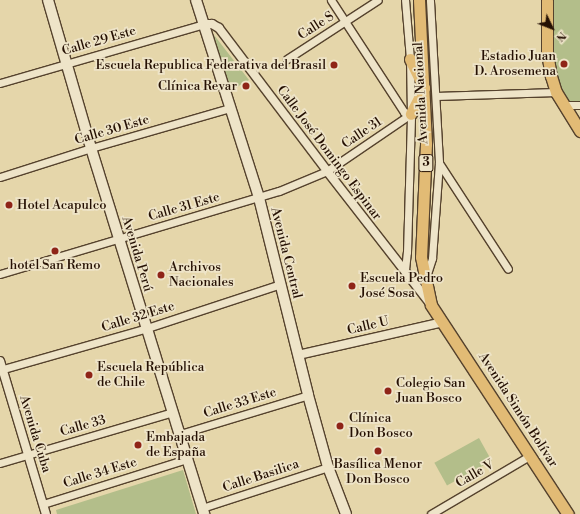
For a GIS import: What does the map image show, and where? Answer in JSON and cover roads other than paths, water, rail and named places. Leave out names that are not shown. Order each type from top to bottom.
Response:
[{"type":"main road","name":"Avenida Perú","points":[[48,0],[91,148],[203,511]]},
{"type":"main road","name":"Avenida Central","points":[[196,0],[259,198],[308,395],[328,467],[346,514]]},
{"type":"main road","name":"Avenida Nacional","points":[[419,0],[426,144],[422,257],[425,280],[432,305],[443,322]]},
{"type":"main road","points":[[547,0],[547,52],[551,76],[556,92],[580,131]]},
{"type":"main road","points":[[410,59],[424,88],[412,114]]},
{"type":"main road","name":"Avenida Simón Bolívar","points":[[443,322],[568,514]]},
{"type":"street","points":[[331,0],[404,112],[412,114]]},
{"type":"street","name":"Calle S","points":[[287,59],[378,0]]},
{"type":"street","points":[[405,0],[410,59],[412,114],[405,270]]},
{"type":"street","name":"Avenida Nacional","points":[[425,280],[432,258],[439,162],[430,0]]},
{"type":"street","name":"Calle 29 Este","points":[[0,83],[66,62],[204,24]]},
{"type":"street","name":"Calle José Domingo Espinar","points":[[204,24],[212,24],[219,28],[327,171],[432,305]]},
{"type":"street","points":[[436,96],[556,92]]},
{"type":"street","points":[[564,105],[580,105]]},
{"type":"street","name":"Calle 30 Este","points":[[0,177],[91,148],[230,108]]},
{"type":"street","name":"Calle 31","points":[[259,198],[327,171],[412,114]]},
{"type":"street","points":[[439,162],[508,269]]},
{"type":"street","name":"Calle 31 Este","points":[[0,274],[259,198]]},
{"type":"street","name":"Calle 32 Este","points":[[1,370],[147,328],[281,284]]},
{"type":"street","name":"Calle U","points":[[298,355],[443,322]]},
{"type":"street","name":"Avenida Cuba","points":[[0,361],[1,370],[46,514]]},
{"type":"street","name":"Calle 33 Este","points":[[180,434],[308,395]]},
{"type":"street","name":"Calle 33","points":[[0,463],[173,412]]},
{"type":"street","name":"Calle V","points":[[431,514],[531,455]]},
{"type":"street","name":"Calle 34 Este","points":[[43,504],[188,459]]},
{"type":"street","name":"Calle Basilica","points":[[203,511],[328,467]]},
{"type":"place","name":"Estadio Juan D. Arosemena","points":[[564,64]]},
{"type":"place","name":"Escuela Republica Federativa del Brasil","points":[[334,65]]},
{"type":"place","name":"Clínica Revar","points":[[246,86]]},
{"type":"place","name":"Hotel Acapulco","points":[[9,205]]},
{"type":"place","name":"hotel San Remo","points":[[55,251]]},
{"type":"place","name":"Archivos Nacionales","points":[[161,275]]},
{"type":"place","name":"Escuela Pedro José Sosa","points":[[352,286]]},
{"type":"place","name":"Escuela República de Chile","points":[[89,375]]},
{"type":"place","name":"Colegio San Juan Bosco","points":[[388,391]]},
{"type":"place","name":"Clínica Don Bosco","points":[[340,426]]},
{"type":"place","name":"Embajada de España","points":[[138,445]]},
{"type":"place","name":"Basílica Menor Don Bosco","points":[[378,451]]}]
